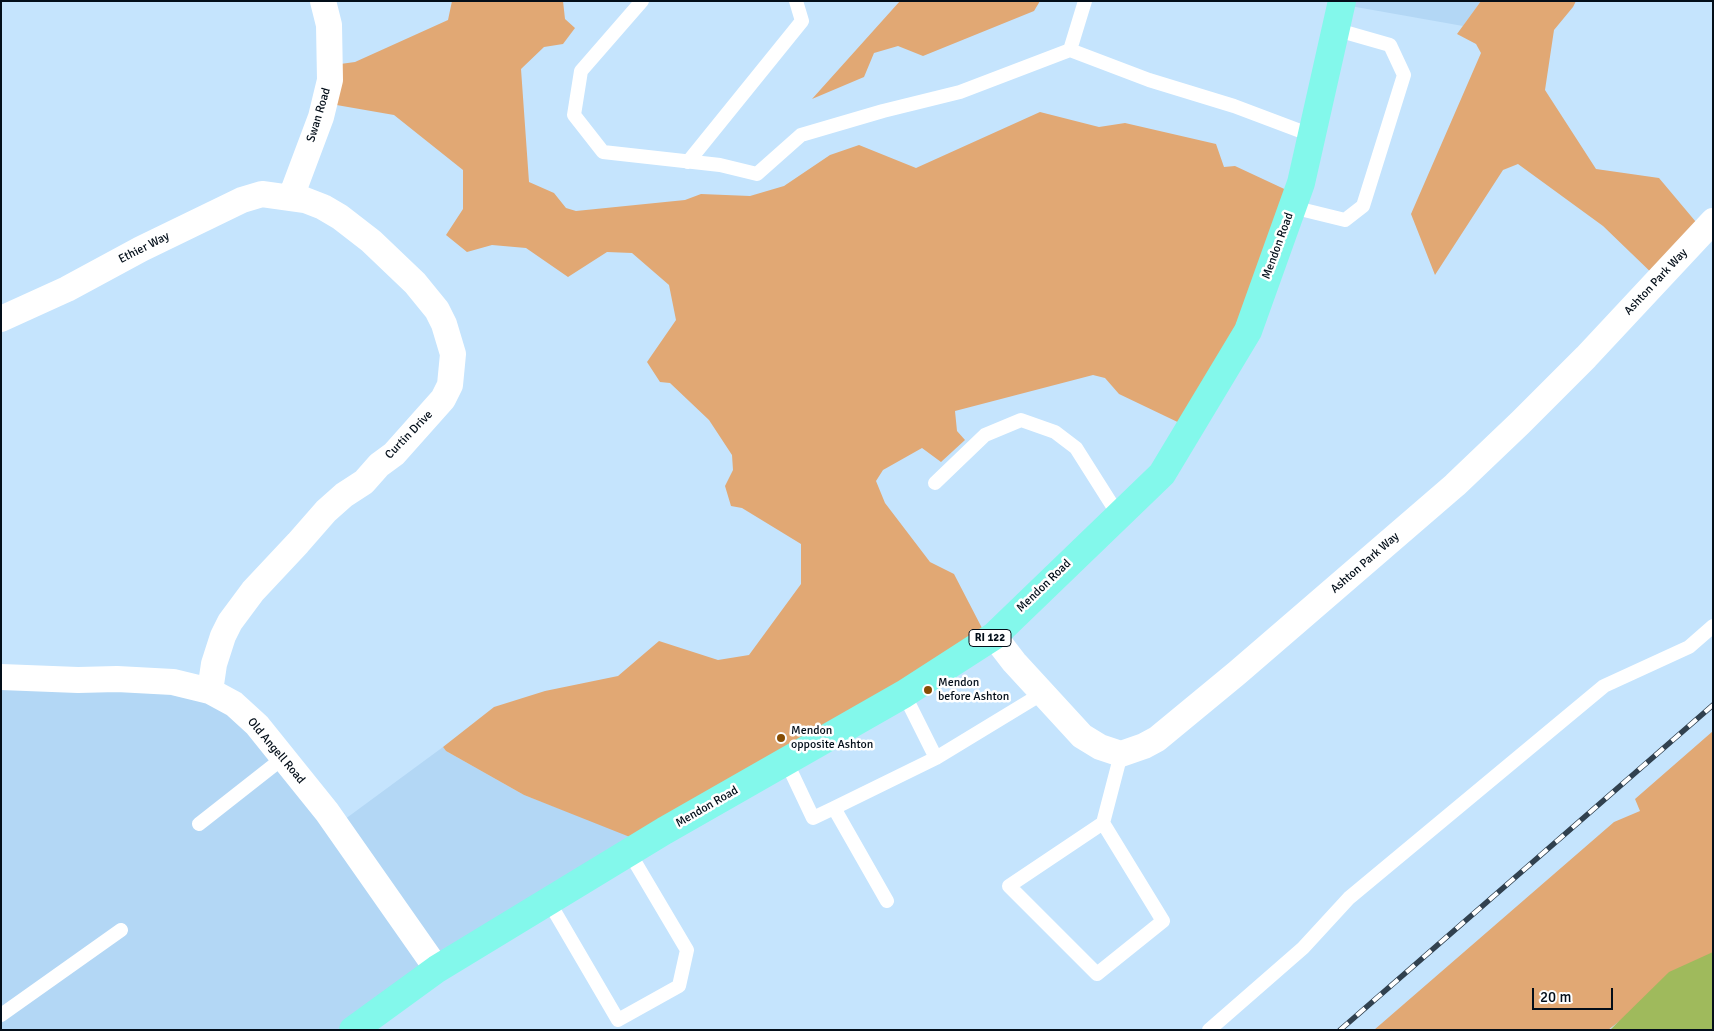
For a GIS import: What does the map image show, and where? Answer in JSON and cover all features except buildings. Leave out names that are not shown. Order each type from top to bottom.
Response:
[{"type":"main road","name":"Mendon Road","points":[[353,1030],[437,969],[629,852],[904,694],[994,636],[1162,474],[1248,331],[1301,183],[1334,29],[1342,1]]},
{"type":"street","name":"Swan Road","points":[[291,197],[321,117],[330,80],[329,25],[323,1]]},
{"type":"street","name":"Ethier Way","points":[[1,319],[67,289],[242,200],[262,194],[291,197]]},
{"type":"street","name":"Curtin Drive","points":[[210,691],[214,664],[222,636],[253,591],[326,510],[364,482],[379,465],[394,454],[443,399],[450,385],[453,354],[444,324],[436,310],[415,283],[371,241],[340,217],[323,207],[291,197]]},
{"type":"street","name":"Ashton Park Way","points":[[1121,754],[1157,739],[1237,673],[1455,485],[1586,357],[1713,220]]},
{"type":"street","points":[[994,636],[1014,662],[1082,736],[1100,747],[1121,754]]},
{"type":"street","name":"Old Angell Road","points":[[1,677],[173,682],[210,691],[234,704],[257,725],[327,812],[437,969]]},
{"type":"lane","points":[[642,1],[581,71],[574,115],[602,152],[720,165],[757,174],[801,135],[883,111],[960,92],[1070,50],[1148,80],[1234,106],[1311,135]]},
{"type":"lane","points":[[688,162],[802,21],[796,1]]},
{"type":"lane","points":[[1070,50],[1085,1]]},
{"type":"lane","points":[[1292,208],[1345,220],[1363,206],[1404,75],[1390,45],[1334,29]]},
{"type":"lane","points":[[934,483],[986,435],[1021,420],[1055,432],[1076,448],[1120,516]]},
{"type":"lane","points":[[1209,1030],[1303,948],[1350,898],[1604,686],[1688,647],[1713,626]]},
{"type":"lane","points":[[786,761],[813,818],[936,758],[1042,693]]},
{"type":"lane","points":[[904,694],[936,758]]},
{"type":"lane","points":[[1102,823],[1163,921],[1097,974],[1009,886],[1102,823],[1121,754]]},
{"type":"lane","points":[[199,824],[283,758]]},
{"type":"lane","points":[[834,808],[887,901]]},
{"type":"lane","points":[[549,902],[618,1020],[680,986],[686,950],[629,852]]},
{"type":"lane","points":[[1,1015],[121,930]]},
{"type":"shaded area","points":[[452,1],[563,1],[565,19],[575,28],[563,44],[544,47],[521,69],[529,182],[554,193],[566,208],[576,211],[685,200],[701,194],[750,196],[784,186],[830,155],[859,145],[916,168],[1040,112],[1099,127],[1125,123],[1216,144],[1224,167],[1235,166],[1295,194],[1293,203],[1188,427],[1119,394],[1105,378],[1093,375],[955,411],[957,431],[965,440],[941,462],[922,448],[883,470],[876,481],[885,503],[930,562],[954,574],[983,630],[645,843],[524,795],[446,751],[443,747],[494,707],[545,691],[618,676],[659,641],[718,660],[749,655],[801,584],[801,544],[742,508],[731,506],[725,486],[733,470],[732,455],[709,420],[670,383],[660,382],[647,362],[676,320],[669,285],[632,253],[607,252],[568,277],[526,248],[492,245],[467,252],[446,235],[463,209],[463,170],[394,115],[325,103],[333,65],[355,62],[448,20]]},
{"type":"shaded area","points":[[900,1],[1040,1],[1034,11],[923,56],[898,46],[874,53],[864,77],[812,99]]},
{"type":"shaded area","points":[[1340,1],[1481,1],[1463,26],[1339,4]]},
{"type":"shaded area","points":[[1481,1],[1576,1],[1554,30],[1545,90],[1596,169],[1659,178],[1701,228],[1659,280],[1603,226],[1518,164],[1503,170],[1435,275],[1411,214],[1481,53],[1476,44],[1457,34]]},
{"type":"shaded area","points":[[1,680],[209,692],[337,825],[443,747],[446,751],[524,795],[634,837],[353,1030],[1,1030]]},
{"type":"shaded area","points":[[1713,731],[1713,957],[1671,982],[1608,1030],[1374,1030],[1614,822],[1640,811],[1635,799]]},
{"type":"shaded area","points":[[1713,952],[1713,1030],[1610,1030],[1669,972]]},
{"type":"railway","points":[[1340,1030],[1713,705]]},
{"type":"place","name":"Mendon before Ashton","points":[[928,690]]},
{"type":"place","name":"Mendon opposite Ashton","points":[[781,738]]}]
